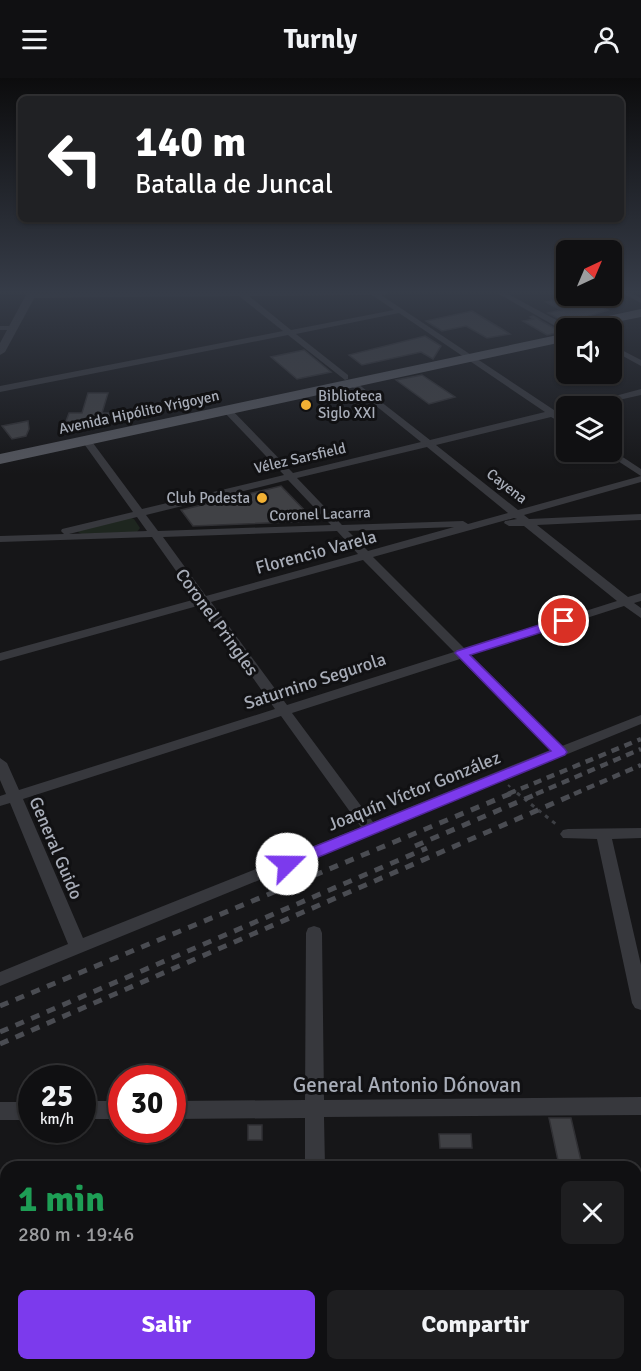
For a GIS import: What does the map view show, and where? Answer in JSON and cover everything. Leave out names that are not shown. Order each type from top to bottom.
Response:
[{"type":"main road","name":"Avenida Hipólito Yrigoyen","points":[[466,355],[473,353]]},
{"type":"main road","name":"Avenida Hipólito Yrigoyen","points":[[0,451],[475,353]]},
{"type":"main road","name":"Avenida Hipólito Yrigoyen","points":[[0,459],[227,410],[349,380]]},
{"type":"street","points":[[0,389],[181,353]]},
{"type":"street","name":"Cayena","points":[[316,353],[641,614]]},
{"type":"street","points":[[623,353],[641,363]]},
{"type":"street","points":[[466,355],[554,414]]},
{"type":"street","points":[[622,397],[641,392]]},
{"type":"street","points":[[227,410],[338,528],[560,752]]},
{"type":"street","name":"Vélez Sarsfield","points":[[40,537],[554,414]]},
{"type":"street","name":"Coronel Pringles","points":[[87,441],[371,830]]},
{"type":"street","points":[[622,461],[641,473]]},
{"type":"street","points":[[523,518],[641,479]]},
{"type":"street","name":"Coronel Lacarra","points":[[0,539],[485,524],[523,518],[641,517]]},
{"type":"street","name":"Florencio Varela","points":[[0,657],[485,524]]},
{"type":"street","name":"Saturnino Segurola","points":[[7,799],[641,597]]},
{"type":"street","name":"Joaquín Víctor González","points":[[0,979],[641,719]]},
{"type":"street","name":"General Guido","points":[[0,763],[7,799],[78,947]]},
{"type":"street","points":[[568,834],[641,833]]},
{"type":"street","points":[[603,834],[641,1002]]},
{"type":"street","points":[[314,933],[315,1161]]},
{"type":"street","name":"General Antonio Dónovan","points":[[186,1110],[641,1106]]},
{"type":"street","points":[[0,1111],[18,1111]]},
{"type":"path","points":[[498,778],[568,834]]},
{"type":"shaded area","points":[[129,517],[134,519],[140,528],[137,532],[82,534],[78,532],[80,529]]},
{"type":"building","points":[[288,353],[308,353],[331,372],[297,379],[271,357]]},
{"type":"building","points":[[356,353],[415,353],[362,365],[349,355]]},
{"type":"building","points":[[423,353],[436,353],[433,359]]},
{"type":"building","points":[[422,375],[455,397],[429,404],[396,380]]},
{"type":"building","points":[[88,393],[108,393],[102,413],[110,413],[111,417],[64,427],[69,413],[82,413]]},
{"type":"building","points":[[28,421],[29,429],[26,436],[12,439],[2,426]]},
{"type":"building","name":"Club Podesta","points":[[281,486],[315,521],[193,526],[181,510]]},
{"type":"building","points":[[549,1118],[571,1118],[581,1161],[558,1161]]},
{"type":"building","points":[[248,1125],[262,1125],[262,1140],[248,1140]]},
{"type":"building","points":[[439,1134],[471,1134],[472,1148],[440,1148]]},
{"type":"railway","points":[[508,794],[641,739]]},
{"type":"railway","points":[[536,794],[641,749]]},
{"type":"railway","points":[[574,794],[641,765]]},
{"type":"railway","points":[[0,1006],[512,793]]},
{"type":"railway","points":[[415,846],[539,793]]},
{"type":"railway","points":[[0,1044],[577,793]]},
{"type":"railway","points":[[0,1032],[427,848]]},
{"type":"place","name":"Biblioteca Siglo XXI","points":[[306,405]]},
{"type":"place","name":"Club Podesta","points":[[262,498]]},
{"type":"route","points":[[287,864],[560,752],[462,653],[564,621]]}]
